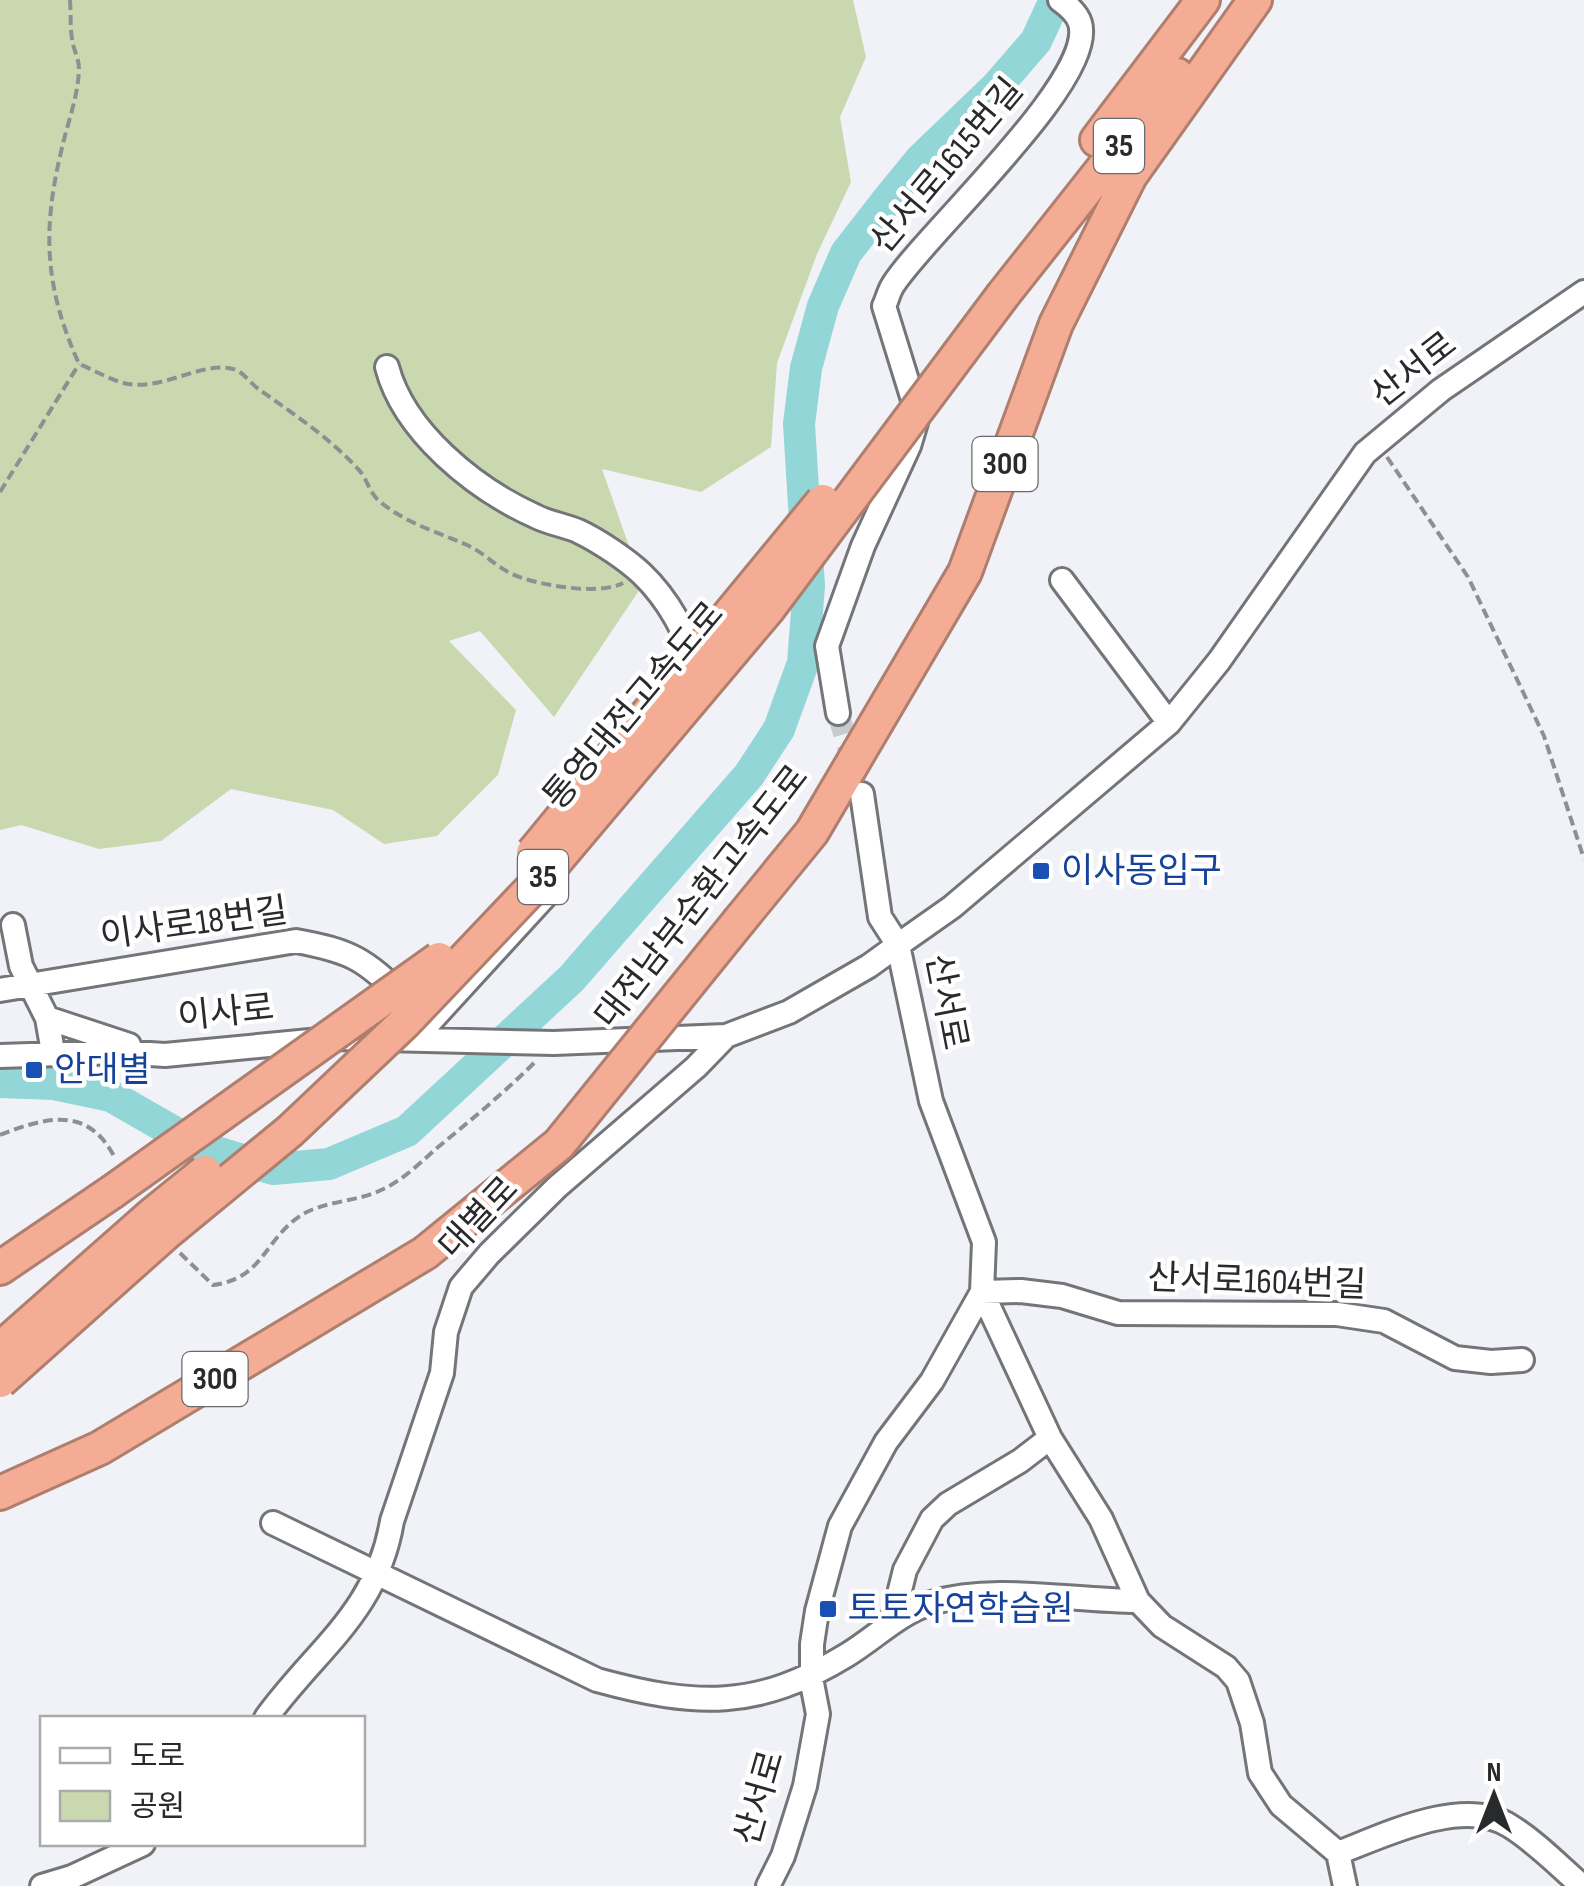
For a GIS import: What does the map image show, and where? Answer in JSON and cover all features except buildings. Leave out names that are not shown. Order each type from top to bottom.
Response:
[{"type":"highway","name":"통영대전고속도로","points":[[0,1381],[166,1232],[290,1132],[404,1022],[537,883],[768,609],[1203,0]]},
{"type":"highway","name":"통영대전고속도로","points":[[0,1348],[153,1214],[276,1116],[391,1011],[439,959],[522,867],[1239,0]]},
{"type":"highway","name":"대전남부순환고속도로","points":[[0,1493],[100,1448],[425,1253],[559,1144],[812,832],[965,572],[1056,324],[1130,176],[1255,0]]},
{"type":"highway","points":[[0,1268],[439,959]]},
{"type":"street","name":"산서로1615번길","points":[[838,714],[826,646],[863,546],[910,446],[918,416],[884,306],[894,284],[982,184],[1063,82],[1078,45],[1080,23],[1064,3]]},
{"type":"street","name":"산서로","points":[[768,1886],[783,1856],[805,1786],[818,1714],[812,1676],[817,1610],[840,1526],[886,1442],[932,1381],[982,1292],[984,1242],[931,1101],[898,945],[952,907],[1170,722],[1219,662],[1356,466],[1378,442],[1440,390],[1584,292]]},
{"type":"street","points":[[387,367],[392,388],[458,470],[534,516],[580,532],[639,571],[672,606],[710,691],[677,738],[562,878],[428,1023]]},
{"type":"street","points":[[1062,580],[1170,722]]},
{"type":"street","points":[[726,1036],[789,1012],[898,945],[880,917],[862,794]]},
{"type":"street","points":[[13,925],[22,966],[47,1018],[53,1052]]},
{"type":"street","name":"이사로18번길","points":[[0,990],[296,941],[340,949],[366,962],[428,1023],[455,1043]]},
{"type":"street","points":[[47,1018],[165,1055]]},
{"type":"street","name":"이사로","points":[[0,1056],[53,1052],[165,1055],[341,1038],[455,1043],[726,1036]]},
{"type":"street","name":"대별로","points":[[268,1716],[369,1594],[442,1373],[446,1332],[461,1287],[557,1187],[696,1067],[726,1036]]},
{"type":"street","name":"산서로","points":[[982,1292],[1050,1438],[1101,1520],[1138,1602]]},
{"type":"street","name":"산서로1604번길","points":[[982,1292],[1062,1296],[1118,1313],[1337,1314],[1384,1321],[1455,1358],[1522,1360]]},
{"type":"street","points":[[892,1622],[905,1570],[932,1520],[948,1504],[1020,1461],[1050,1438]]},
{"type":"street","points":[[274,1523],[598,1680],[644,1692],[729,1700],[762,1694],[812,1676],[892,1622],[925,1605],[953,1597],[1138,1602],[1162,1626],[1214,1658],[1238,1681],[1252,1723],[1260,1773],[1281,1805],[1338,1853],[1344,1886]]},
{"type":"street","points":[[1338,1853],[1458,1813],[1490,1816],[1510,1826],[1582,1886]]},
{"type":"street","points":[[42,1886],[72,1878],[139,1846]]},
{"type":"path","points":[[70,0],[72,38],[79,65],[75,105],[48,216],[48,255],[67,337],[79,364],[127,384],[155,384],[207,369],[235,369],[343,453],[362,473],[374,498],[442,537],[470,546],[512,574],[538,583],[594,588],[618,586],[639,571]]},
{"type":"path","points":[[0,492],[79,364]]},
{"type":"path","points":[[1378,442],[1468,577],[1544,736],[1584,859]]},
{"type":"green space","points":[[0,0],[853,0],[866,57],[840,117],[851,182],[817,254],[777,363],[771,447],[701,492],[602,469],[629,546],[638,592],[554,717],[480,631],[449,641],[516,710],[498,775],[437,836],[384,844],[333,810],[231,789],[161,841],[99,849],[21,825],[0,830]]},
{"type":"waterway","points":[[0,1082],[54,1084],[111,1096],[200,1147],[273,1169],[329,1164],[407,1131],[571,979],[749,775],[779,729],[803,663],[809,586],[799,424],[806,368],[823,306],[846,253],[921,159],[997,86],[1036,41],[1055,0]]},
{"type":"tunnel","points":[[838,713],[854,767]]},
{"type":"place","name":"이사동입구","points":[[1041,871]]},
{"type":"place","name":"안대별","points":[[34,1070]]},
{"type":"place","name":"토토자연학습원","points":[[828,1609]]}]
